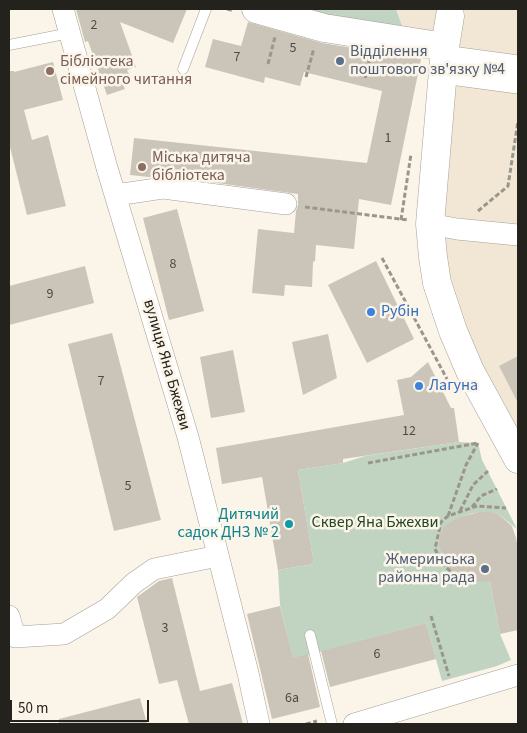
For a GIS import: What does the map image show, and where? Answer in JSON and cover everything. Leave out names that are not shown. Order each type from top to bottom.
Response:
[{"type":"street","name":"вулиця Яна Бжехви","points":[[63,9],[107,168],[188,437],[248,672],[259,724]]},
{"type":"street","points":[[256,9],[444,59],[518,83]]},
{"type":"street","points":[[450,16],[444,59],[430,224],[433,257],[437,283],[453,331],[470,371],[518,459]]},
{"type":"street","points":[[444,59],[518,66]]},
{"type":"street","points":[[116,195],[163,188],[286,204]]},
{"type":"street","points":[[430,224],[457,229],[518,235]]},
{"type":"street","points":[[9,616],[15,637],[64,634],[107,609],[134,583],[154,569],[218,556]]},
{"type":"street","points":[[354,724],[518,675]]},
{"type":"lane","points":[[183,68],[206,9]]},
{"type":"lane","points":[[9,45],[70,33]]},
{"type":"lane","points":[[310,635],[332,724]]},
{"type":"path","points":[[268,64],[276,32]]},
{"type":"path","points":[[306,77],[316,42]]},
{"type":"path","points":[[365,78],[372,54]]},
{"type":"path","points":[[457,229],[508,186],[518,121]]},
{"type":"path","points":[[286,204],[430,224]]},
{"type":"path","points":[[382,258],[448,380]]},
{"type":"path","points":[[368,463],[478,443],[466,465],[448,516]]},
{"type":"path","points":[[460,512],[473,486],[488,471]]},
{"type":"path","points":[[471,509],[481,496],[497,489]]},
{"type":"path","points":[[461,582],[442,563],[435,549],[441,522],[448,516],[477,506],[506,508]]},
{"type":"path","points":[[431,616],[450,679]]},
{"type":"shaded area","points":[[396,9],[518,9],[518,459],[437,283],[445,47],[407,41]]},
{"type":"green space","points":[[256,9],[396,9],[407,41]]},
{"type":"green space","name":"Сквер Яна Бжехви","points":[[459,442],[478,443],[482,460],[517,529],[498,514],[479,512],[451,521],[440,534],[438,544],[447,564],[490,581],[500,634],[511,660],[497,666],[442,681],[426,623],[293,659],[280,605],[278,570],[314,564],[298,470],[343,463],[365,456]]},
{"type":"building","points":[[76,9],[187,9],[173,43],[120,22],[136,67],[127,70],[130,76],[121,80],[125,89],[107,95],[88,41],[85,42]]},
{"type":"building","points":[[248,22],[322,43],[421,59],[391,205],[359,199],[354,249],[316,245],[312,287],[285,285],[284,296],[252,293],[258,229],[294,233],[298,194],[165,176],[130,175],[134,138],[367,163],[382,91],[304,72],[300,86],[265,77],[264,83],[205,67],[213,39],[241,46]]},
{"type":"building","points":[[53,62],[63,100],[24,110],[32,140],[48,135],[66,206],[27,215],[9,143],[9,71],[14,72]]},
{"type":"building","points":[[177,209],[204,311],[169,320],[143,218]]},
{"type":"building","name":"Рубін","points":[[376,261],[414,339],[367,363],[328,285]]},
{"type":"building","points":[[85,266],[94,303],[9,325],[9,286]]},
{"type":"building","points":[[112,333],[161,520],[114,531],[68,344]]},
{"type":"building","points":[[328,334],[337,378],[303,395],[292,342]]},
{"type":"building","points":[[233,350],[245,412],[211,418],[200,357]]},
{"type":"building","points":[[518,356],[518,403],[499,366]]},
{"type":"building","points":[[428,362],[451,408],[454,408],[459,442],[343,459],[343,463],[298,470],[314,564],[278,570],[262,477],[222,484],[216,448],[404,415],[397,380],[411,377]]},
{"type":"building","name":"Жмеринська районна рада","points":[[479,512],[498,514],[512,526],[516,538],[518,549],[518,630],[500,634],[490,581],[479,582],[455,574],[447,565],[438,544],[440,534],[451,521]]},
{"type":"building","points":[[172,578],[200,691],[232,683],[243,724],[189,724],[177,680],[159,684],[137,597],[159,581]]},
{"type":"building","points":[[280,606],[293,658],[308,654],[320,707],[272,719],[247,614]]},
{"type":"building","points":[[426,623],[436,659],[330,687],[321,651]]},
{"type":"building","points":[[140,698],[147,724],[59,724],[59,719]]},
{"type":"place","name":"Відділення поштового зв'язку №4","points":[[340,61]]},
{"type":"place","name":"Бібліотека сімейного читання","points":[[50,71]]},
{"type":"place","name":"Міська дитяча бібліотека","points":[[142,167]]},
{"type":"place","name":"Рубін","points":[[371,312]]},
{"type":"place","name":"Лагуна","points":[[419,386]]},
{"type":"place","name":"Дитячий садок ДНЗ № 2","points":[[289,524]]},
{"type":"place","name":"Жмеринська районна рада","points":[[485,569]]}]
